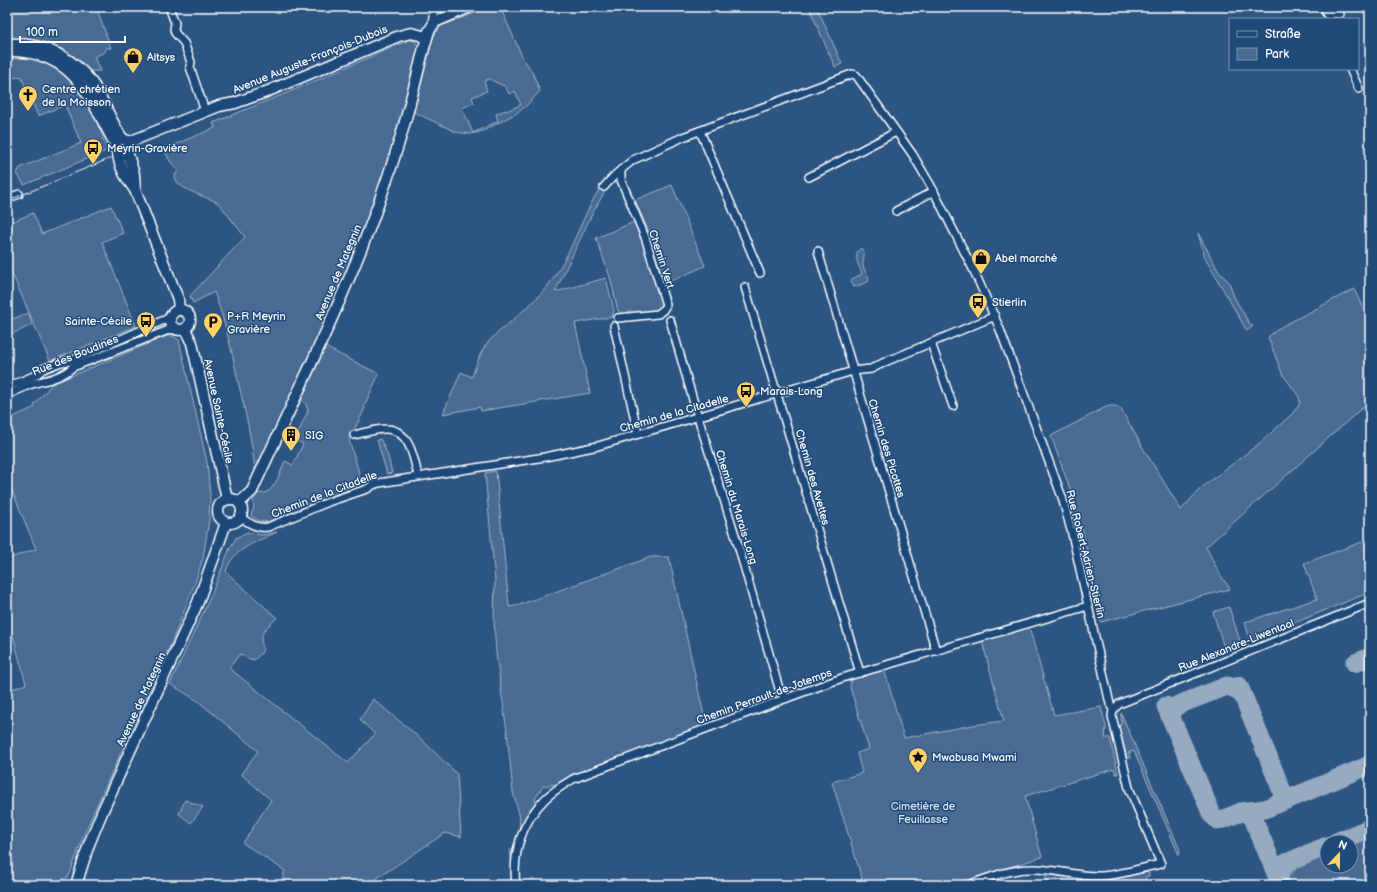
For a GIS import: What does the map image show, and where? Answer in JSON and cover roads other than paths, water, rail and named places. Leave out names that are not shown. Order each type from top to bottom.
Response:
[{"type":"main road","points":[[427,37],[432,25],[470,7]]},
{"type":"main road","name":"Avenue Auguste-François-Dubois","points":[[123,145],[205,111],[219,106],[235,103],[266,92],[406,34],[414,33],[427,37]]},
{"type":"main road","name":"Avenue de Mategnin","points":[[239,503],[252,491],[359,256],[400,140],[427,37]]},
{"type":"main road","points":[[7,44],[28,44],[48,49],[66,58],[75,65],[88,78],[95,88],[123,145]]},
{"type":"main road","points":[[7,51],[42,56],[51,59],[66,68],[84,86],[123,145]]},
{"type":"main road","points":[[123,145],[118,156],[126,177],[135,190],[178,299],[180,310]]},
{"type":"main road","points":[[180,310],[185,311],[189,316],[190,322],[185,329],[178,330],[174,328],[170,321],[171,317],[176,311],[180,310]]},
{"type":"main road","name":"Avenue Sainte-Cécile","points":[[185,329],[192,343],[227,499]]},
{"type":"main road","points":[[227,499],[234,500],[239,503],[242,511],[240,518],[234,523],[226,523],[220,519],[217,510],[220,503],[227,499]]},
{"type":"main road","name":"Avenue de Mategnin","points":[[76,885],[89,844],[103,810],[198,602],[226,523]]},
{"type":"street","points":[[169,7],[175,23],[174,29],[184,43],[191,62],[190,67],[205,111]]},
{"type":"street","points":[[432,25],[434,7]]},
{"type":"street","points":[[1326,13],[1340,14]]},
{"type":"street","points":[[1350,70],[1359,89]]},
{"type":"street","name":"Rue Robert-Adrien-Stierlin","points":[[700,131],[852,74],[856,75],[913,155],[934,191],[974,271],[995,316],[1062,497],[1072,534],[1101,668],[1110,704],[1113,710],[1112,716],[1129,788],[1161,864],[1102,876],[1025,869],[968,885]]},
{"type":"street","points":[[604,187],[633,160],[683,137],[700,131],[760,273]]},
{"type":"street","points":[[809,177],[896,132]]},
{"type":"street","name":"Chemin Vert","points":[[618,318],[658,314],[664,310],[666,305],[645,237],[621,180],[621,170]]},
{"type":"street","points":[[896,210],[934,191]]},
{"type":"street","points":[[7,199],[20,194]]},
{"type":"street","name":"Chemin des Picottes","points":[[818,251],[936,651]]},
{"type":"street","name":"Chemin des Avettes","points":[[745,287],[860,673]]},
{"type":"street","name":"Chemin de la Citadelle","points":[[240,518],[262,528],[268,527],[331,501],[367,489],[373,485],[389,481],[558,455],[605,444],[853,372],[871,369],[995,316]]},
{"type":"street","name":"Rue des Boudines","points":[[7,387],[36,375],[43,369],[61,362],[71,361],[171,317]]},
{"type":"street","name":"Chemin du Marais-Long","points":[[670,320],[698,417],[736,538],[780,692],[787,698]]},
{"type":"street","points":[[614,326],[638,434]]},
{"type":"street","name":"Rue des Boudines","points":[[7,395],[39,382],[59,376],[73,367],[174,328]]},
{"type":"street","points":[[931,343],[954,406]]},
{"type":"street","points":[[354,435],[384,428],[393,430],[402,435],[412,450],[418,476]]},
{"type":"street","name":"Rue Alexandre-Liwentaal","points":[[1113,710],[1116,705],[1370,604]]},
{"type":"street","name":"Chemin Perrault-de-Jotemps","points":[[516,885],[516,855],[524,830],[545,799],[562,786],[573,780],[787,698],[860,673],[1088,606]]},
{"type":"tram line","points":[[7,201],[111,158]]},
{"type":"place","name":"Altsys","points":[[133,74]]},
{"type":"place","name":"Centre chrétien de la Moisson","points":[[28,112]]},
{"type":"place","name":"Meyrin-Gravière","points":[[93,165]]},
{"type":"place","name":"Abel marché","points":[[981,275]]},
{"type":"place","name":"Stierlin","points":[[978,319]]},
{"type":"place","name":"Sainte-Cécile","points":[[146,338]]},
{"type":"place","name":"P+R Meyrin Gravière","points":[[213,339]]},
{"type":"place","name":"Marais-Long","points":[[746,408]]},
{"type":"place","name":"SIG","points":[[291,452]]},
{"type":"place","name":"Mwabusa Mwami","points":[[918,774]]},
{"type":"park label","name":"Cimetière de Feuillasse","points":[[923,812]]}]
